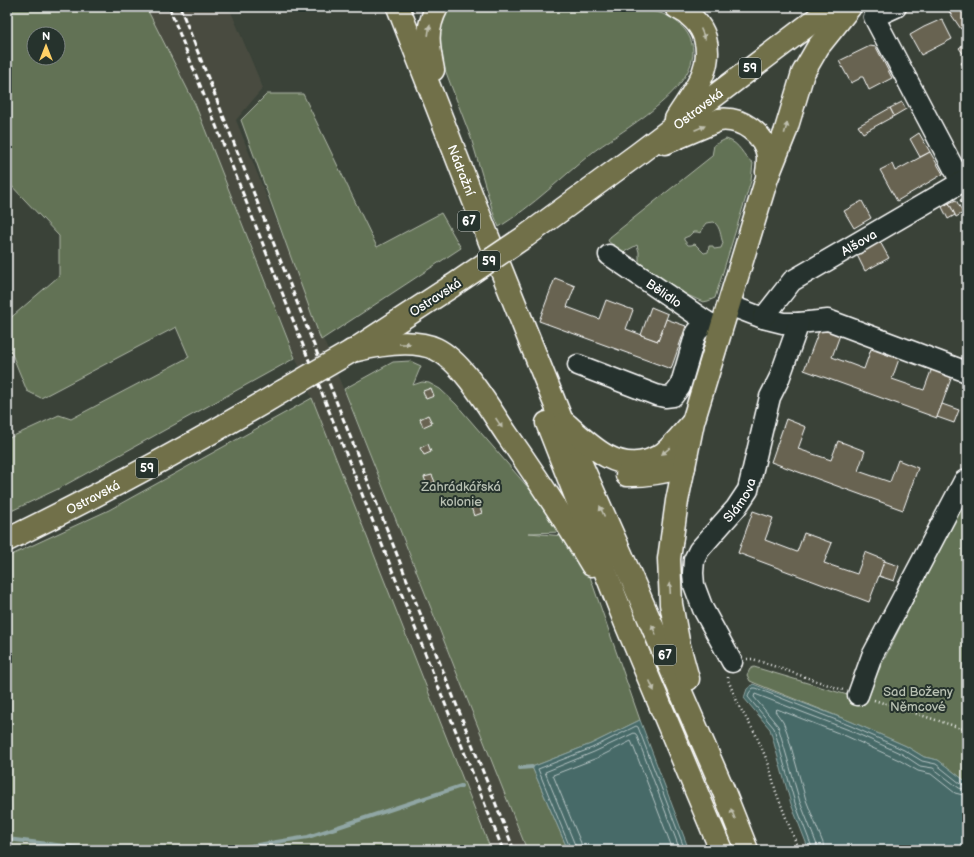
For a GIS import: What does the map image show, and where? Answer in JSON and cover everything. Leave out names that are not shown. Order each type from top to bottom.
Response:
[{"type":"main road","name":"67","points":[[389,7],[482,256],[557,428],[626,624],[721,850]]},
{"type":"main road","name":"Nádražní","points":[[398,7],[486,232],[557,428]]},
{"type":"main road","points":[[436,7],[428,28],[428,48],[444,124]]},
{"type":"main road","points":[[669,130],[701,79],[707,64],[708,55],[704,34],[698,25],[676,7]]},
{"type":"main road","name":"Ostravská","points":[[7,540],[90,499],[217,431],[352,351],[526,236],[638,154],[832,7]]},
{"type":"main road","points":[[767,178],[784,133],[803,73],[818,47],[850,7]]},
{"type":"main road","points":[[638,154],[719,120],[733,121],[751,129],[764,143],[768,156],[767,178]]},
{"type":"main road","name":"67","points":[[557,428],[609,458],[620,462],[633,464],[653,459],[663,454],[693,422],[714,325],[729,305],[767,178]]},
{"type":"main road","points":[[352,351],[374,346],[413,344],[437,350],[454,362],[487,405],[562,515],[626,624]]},
{"type":"main road","points":[[693,422],[676,509],[669,559],[671,604],[679,646],[691,692],[722,788]]},
{"type":"main road","name":"67","points":[[557,428],[580,462],[722,788],[747,850]]},
{"type":"main road","points":[[580,462],[607,473],[639,476],[662,473],[684,467]]},
{"type":"street","points":[[896,7],[874,18],[964,181]]},
{"type":"street","name":"Alšova","points":[[763,318],[792,281],[964,181]]},
{"type":"street","name":"Bělidlo","points":[[609,255],[714,325]]},
{"type":"street","points":[[729,305],[763,318],[782,323],[828,320],[967,372]]},
{"type":"street","name":"Slámova","points":[[732,662],[703,610],[694,585],[694,560],[699,550],[736,508],[748,490],[770,397],[779,379],[798,323]]},
{"type":"street","points":[[578,366],[656,395],[665,397],[673,396],[680,387],[697,332],[714,325]]},
{"type":"street","points":[[858,695],[872,656],[964,481],[967,479]]},
{"type":"path","points":[[799,850],[776,792],[769,765],[756,735],[739,706],[728,680],[732,662],[743,658],[753,659],[858,695],[966,729],[967,701]]},
{"type":"shaded area","points":[[144,7],[229,7],[263,88],[236,120],[527,850],[491,850],[195,104]]},
{"type":"green space","points":[[7,7],[146,7],[195,104],[295,358],[58,489],[7,513],[7,439],[59,415],[71,419],[189,357],[176,327],[41,398],[27,391],[7,342],[7,321],[59,276],[59,236],[7,181]]},
{"type":"green space","points":[[449,7],[600,7],[657,12],[679,23],[685,30],[690,38],[693,55],[688,72],[676,88],[660,104],[593,152],[536,201],[499,227],[471,138],[439,54],[440,23]]},
{"type":"green space","points":[[267,94],[303,94],[377,247],[441,213],[461,248],[321,340],[241,120]]},
{"type":"green space","points":[[726,139],[731,141],[735,143],[753,163],[751,181],[715,298],[703,302],[672,288],[639,263],[639,252],[637,245],[624,252],[620,251],[608,241],[610,237],[712,156],[714,145]],"holes":[[[714,222],[723,243],[721,248],[714,249],[713,246],[709,246],[708,252],[704,253],[695,244],[688,245],[684,240],[684,238],[693,232],[701,233],[706,223]]]},
{"type":"green space","name":"Zahrádkářská kolonie","points":[[410,361],[421,366],[413,385],[422,382],[429,383],[440,389],[456,404],[538,499],[561,532],[529,533],[564,536],[587,568],[640,720],[591,744],[532,767],[568,850],[527,850],[344,389],[393,362]]},
{"type":"green space","points":[[312,398],[491,850],[7,850],[7,557],[109,510]]},
{"type":"green space","name":"Sad Boženy Němcové","points":[[967,493],[967,782],[938,760],[924,757],[906,746],[852,722],[750,681],[747,675],[750,669],[754,667],[864,700]]},
{"type":"water","points":[[753,684],[852,722],[906,746],[924,757],[938,760],[967,782],[967,850],[809,850],[791,804],[770,729],[744,698],[747,689]]},
{"type":"water","points":[[640,720],[689,850],[568,850],[532,767],[591,744]]},
{"type":"building","points":[[946,7],[967,7],[967,24],[961,29]]},
{"type":"building","points":[[942,19],[952,39],[921,55],[910,35]]},
{"type":"building","points":[[967,42],[967,59],[959,48]]},
{"type":"building","points":[[870,46],[876,47],[892,78],[869,90],[863,77],[860,77],[851,83],[839,61]]},
{"type":"building","points":[[967,59],[967,72],[961,63]]},
{"type":"building","points":[[902,102],[906,109],[894,116],[890,108]]},
{"type":"building","points":[[890,108],[894,116],[863,133],[858,126]]},
{"type":"building","points":[[919,133],[930,152],[920,157],[910,139]]},
{"type":"building","points":[[930,152],[943,174],[897,201],[880,170],[892,164],[895,171]]},
{"type":"building","points":[[967,196],[967,213],[960,200]]},
{"type":"building","points":[[956,200],[963,213],[956,217],[949,203]]},
{"type":"building","points":[[862,201],[871,218],[854,228],[844,211]]},
{"type":"building","points":[[949,203],[955,215],[948,219],[942,207]]},
{"type":"building","points":[[879,240],[889,258],[865,271],[856,253]]},
{"type":"building","points":[[555,278],[575,286],[567,307],[599,319],[606,300],[633,310],[626,329],[658,341],[666,319],[686,326],[671,369],[539,321]]},
{"type":"building","points":[[651,307],[668,314],[658,341],[641,335]]},
{"type":"building","points":[[820,328],[840,335],[832,357],[864,369],[871,349],[899,359],[892,379],[924,390],[932,368],[952,376],[937,418],[804,370]]},
{"type":"building","points":[[431,388],[434,396],[426,399],[423,391]]},
{"type":"building","points":[[942,404],[959,410],[954,423],[937,417]]},
{"type":"building","points":[[428,415],[432,423],[423,427],[420,419]]},
{"type":"building","points":[[786,419],[806,427],[798,449],[831,460],[838,441],[844,443],[865,451],[858,471],[890,482],[898,460],[918,468],[903,510],[771,462]]},
{"type":"building","points":[[428,444],[431,452],[424,455],[420,448]]},
{"type":"building","points":[[432,475],[435,482],[427,485],[424,477]]},
{"type":"building","points":[[471,482],[474,490],[466,493],[463,485]]},
{"type":"building","points":[[479,504],[482,513],[474,516],[471,507]]},
{"type":"building","points":[[753,511],[773,518],[765,540],[797,552],[804,533],[832,543],[824,563],[857,574],[865,552],[885,560],[869,602],[738,553]]},
{"type":"building","points":[[884,561],[899,566],[894,581],[879,576]]},
{"type":"waterway","points":[[520,768],[532,767]]},
{"type":"waterway","points":[[225,850],[308,837],[461,786]]},
{"type":"waterway","points":[[7,839],[98,850]]},
{"type":"railway","points":[[169,7],[503,850]]},
{"type":"railway","points":[[180,7],[514,850]]}]
